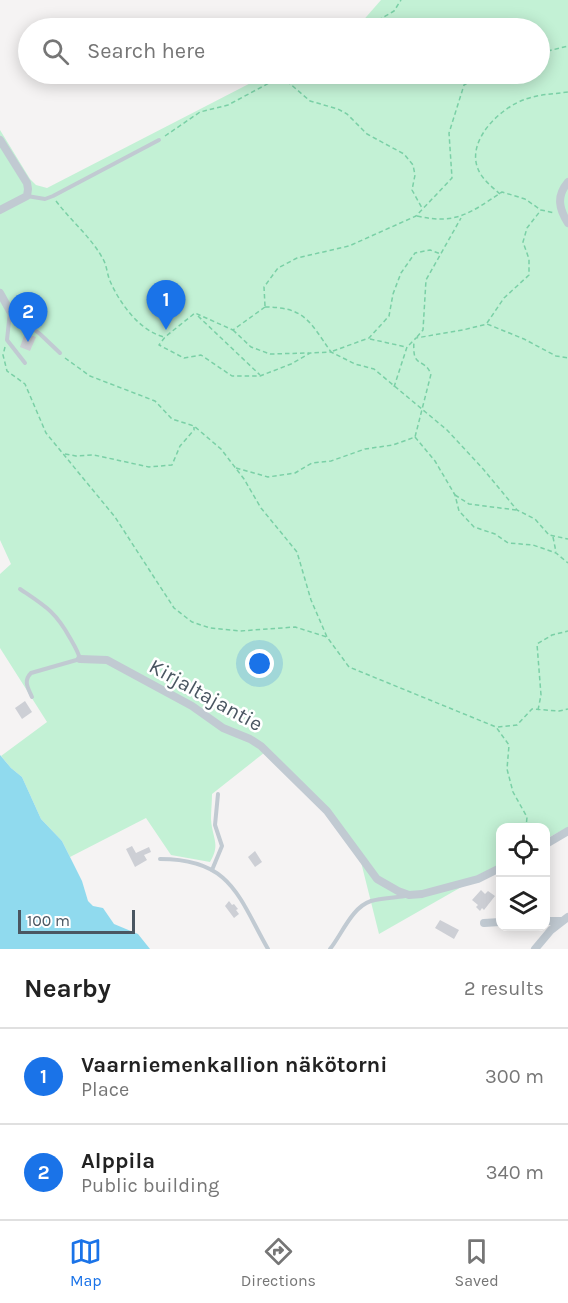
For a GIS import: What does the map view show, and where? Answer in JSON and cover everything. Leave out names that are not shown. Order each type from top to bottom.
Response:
[{"type":"street","points":[[0,140],[27,183],[28,189],[27,196],[0,210]]},
{"type":"street","points":[[568,182],[560,198],[563,214],[568,223]]},
{"type":"street","points":[[0,293],[10,311]]},
{"type":"street","name":"Kirjaltajantie","points":[[80,659],[107,660],[192,706],[223,728],[261,746],[327,811],[377,879],[409,895]]},
{"type":"street","points":[[550,842],[568,831]]},
{"type":"street","points":[[409,895],[450,887],[478,879],[496,870]]},
{"type":"street","points":[[550,921],[565,919]]},
{"type":"street","points":[[535,949],[550,930],[565,919]]},
{"type":"street","points":[[484,922],[496,922]]},
{"type":"lane","points":[[27,196],[45,200],[159,140]]},
{"type":"lane","points":[[10,311],[7,340],[25,363]]},
{"type":"lane","points":[[10,311],[40,334],[60,354]]},
{"type":"lane","points":[[20,589],[48,607],[57,616],[78,650],[80,659],[31,673],[26,678],[26,683],[32,697]]},
{"type":"lane","points":[[212,870],[222,846],[214,825],[218,794]]},
{"type":"lane","points":[[160,859],[186,861],[212,870],[230,882],[268,949]]},
{"type":"lane","points":[[330,949],[356,911],[363,905],[372,901],[409,895]]},
{"type":"path","points":[[382,18],[394,11],[400,0]]},
{"type":"path","points":[[550,50],[568,46]]},
{"type":"path","points":[[159,140],[200,112],[228,105],[266,84]]},
{"type":"path","points":[[290,84],[310,101],[347,114],[367,134],[404,154],[413,165],[415,175],[412,190],[423,208]]},
{"type":"path","points":[[265,307],[264,287],[278,268],[297,258],[349,246],[416,216],[452,178],[449,133],[466,84]]},
{"type":"path","points":[[500,194],[487,182],[478,169],[475,153],[484,131],[507,108],[517,103],[549,94],[568,93]]},
{"type":"path","points":[[416,216],[438,221],[461,217],[502,192],[525,199],[541,210],[563,214]]},
{"type":"path","points":[[60,206],[90,240],[104,261],[111,282],[129,312],[156,335],[165,337]]},
{"type":"path","points":[[487,324],[504,298],[529,275],[529,259],[523,242],[527,228],[541,210]]},
{"type":"path","points":[[394,387],[407,347],[423,330],[426,280],[461,217]]},
{"type":"path","points":[[195,313],[233,330],[250,347],[270,354],[331,352],[369,338],[389,316],[393,294],[401,273],[415,254],[430,250],[441,254]]},
{"type":"path","points":[[233,330],[265,307],[284,307],[297,312],[310,323],[331,352],[355,364],[374,369],[447,430],[517,510]]},
{"type":"path","points":[[195,313],[165,337],[159,345],[184,358],[201,355],[232,376],[260,376],[291,364],[310,353]]},
{"type":"path","points":[[195,313],[260,376]]},
{"type":"path","points":[[416,338],[487,324],[524,339],[556,356],[568,358]]},
{"type":"path","points":[[369,338],[407,347]]},
{"type":"path","points":[[7,340],[3,355],[7,371],[25,384],[46,433],[116,517],[174,608],[192,622],[210,628],[240,630],[296,627],[327,637]]},
{"type":"path","points":[[414,341],[413,355],[431,374],[415,437]]},
{"type":"path","points":[[60,354],[90,376],[155,401],[172,419],[194,426],[221,449],[261,508],[297,552],[312,600],[327,637],[349,667],[496,727],[517,725],[532,710],[568,709]]},
{"type":"path","points":[[64,454],[94,455],[149,467],[172,465],[180,446],[194,430],[194,426]]},
{"type":"path","points":[[235,467],[268,477],[295,473],[312,463],[331,461],[365,449],[393,445],[415,437]]},
{"type":"path","points":[[415,437],[435,461],[455,495],[459,511],[474,527],[495,534],[508,543],[533,545],[556,553],[568,563]]},
{"type":"path","points":[[455,495],[469,504],[517,510],[536,519],[549,535],[568,539]]},
{"type":"path","points":[[553,536],[556,553]]},
{"type":"path","points":[[538,710],[541,695],[537,644],[552,635],[568,631]]},
{"type":"path","points":[[496,727],[509,746],[507,769],[513,792],[527,817],[526,823]]},
{"type":"green space","points":[[381,0],[568,0],[568,827],[550,837],[550,823],[496,823],[496,867],[379,934],[358,850],[269,749],[212,794],[211,819],[215,850],[210,862],[171,855],[146,818],[70,857],[62,841],[41,819],[22,777],[1,756],[47,722],[0,648],[0,574],[11,564],[0,540],[0,130],[30,179],[36,185],[47,188],[249,84],[550,84],[550,18],[365,18]]},
{"type":"water","points":[[0,755],[22,777],[41,819],[62,841],[82,881],[88,901],[93,906],[103,908],[114,924],[138,934],[150,949],[0,949]]},
{"type":"building","points":[[25,333],[36,337],[30,351],[20,347]]},
{"type":"building","points":[[25,701],[32,712],[22,719],[15,708]]},
{"type":"building","points":[[132,846],[136,853],[149,847],[151,852],[144,855],[147,860],[135,867],[126,849]]},
{"type":"building","points":[[255,851],[262,862],[255,867],[248,857]]},
{"type":"building","points":[[481,890],[485,894],[488,891],[495,896],[484,910],[482,908],[480,911],[476,907],[478,905],[472,900]]},
{"type":"building","points":[[229,901],[238,909],[236,910],[239,914],[234,918],[225,906]]},
{"type":"building","points":[[440,920],[459,930],[454,939],[435,928]]},
{"type":"place","name":"Vaarniemenkallion näkötorni","points":[[166,330]]},
{"type":"place","name":"Alppila","points":[[28,342]]}]
